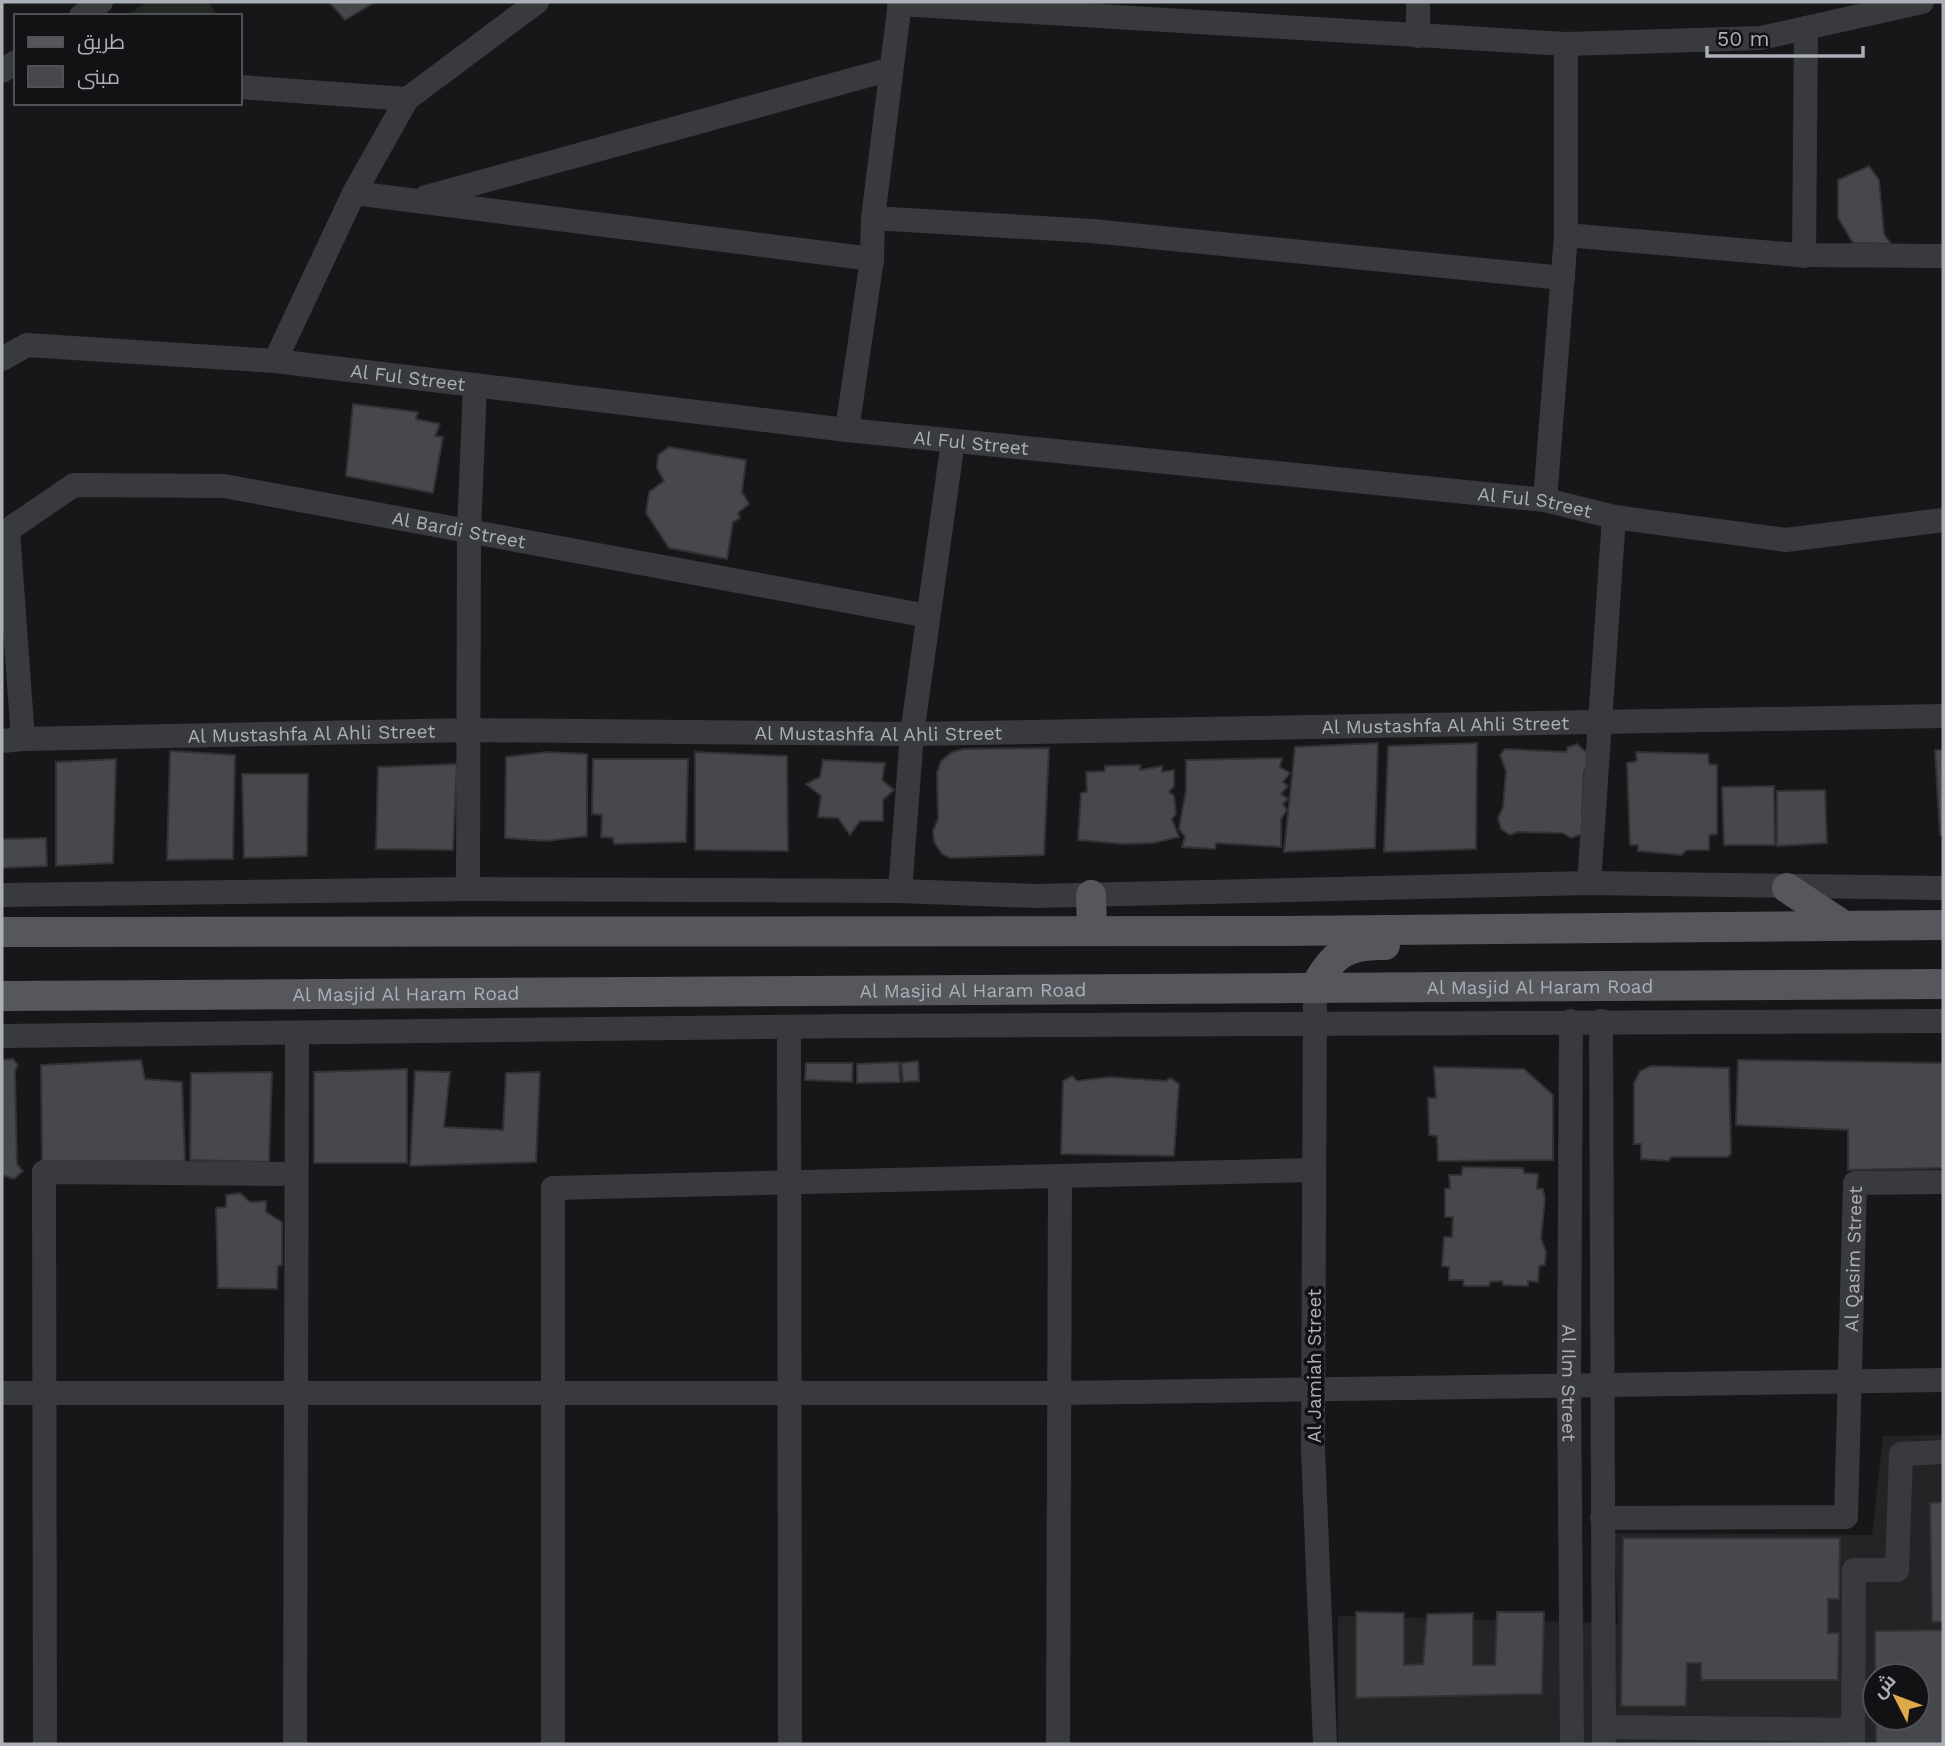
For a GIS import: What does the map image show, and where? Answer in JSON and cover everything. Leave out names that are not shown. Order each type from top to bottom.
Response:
[{"type":"main road","points":[[1787,888],[1843,925]]},
{"type":"main road","points":[[1091,895],[1092,931]]},
{"type":"main road","points":[[2,932],[1092,931],[1943,925]]},
{"type":"main road","points":[[1315,987],[1328,962],[1357,945],[1571,945],[1613,928]]},
{"type":"main road","name":"Al Masjid Al Haram Road","points":[[2,996],[1943,984]]},
{"type":"street","points":[[84,14],[101,2]]},
{"type":"street","points":[[1418,2],[1418,36]]},
{"type":"street","points":[[847,430],[872,259],[873,218],[899,3],[1566,44],[1761,38],[1922,2]]},
{"type":"street","points":[[275,361],[354,193],[407,99],[528,4]]},
{"type":"street","points":[[1804,256],[1806,28]]},
{"type":"street","points":[[1545,500],[1566,235],[1566,44]]},
{"type":"street","points":[[416,200],[891,69]]},
{"type":"street","points":[[242,87],[407,99]]},
{"type":"street","points":[[354,193],[872,259]]},
{"type":"street","points":[[873,218],[1091,231],[1563,278]]},
{"type":"street","points":[[1566,235],[1804,256],[1943,256]]},
{"type":"street","name":"Al Ful Street","points":[[2,359],[27,345],[275,361],[847,430],[1545,500],[1614,517],[1786,540],[1943,520]]},
{"type":"street","points":[[468,889],[469,532],[475,386]]},
{"type":"street","points":[[900,891],[912,734],[953,441]]},
{"type":"street","name":"Al Bardi Street","points":[[5,533],[74,485],[224,486],[928,616]]},
{"type":"street","points":[[1589,883],[1614,517]]},
{"type":"street","name":"Al Mustashfa Al Ahli Street","points":[[5,533],[13,740],[468,730],[912,734],[1943,716]]},
{"type":"street","points":[[2,895],[468,889],[900,891],[1091,895],[1589,883],[1787,888],[1943,888]]},
{"type":"street","name":"Al Jamiah Street","points":[[1315,987],[1314,1388],[1325,1744]]},
{"type":"street","points":[[855,990],[855,1026]]},
{"type":"street","name":"Al Ilm Street","points":[[1571,1021],[1569,1385],[1572,1744]]},
{"type":"street","name":"Al Ilm Street","points":[[1601,1021],[1604,1736]]},
{"type":"street","points":[[2,1036],[855,1026],[1943,1021]]},
{"type":"street","points":[[789,1027],[790,1744]]},
{"type":"street","points":[[295,1744],[296,1033]]},
{"type":"street","points":[[553,1744],[553,1188],[1314,1170]]},
{"type":"street","points":[[46,1744],[44,1172],[296,1174]]},
{"type":"street","points":[[1058,1744],[1060,1176]]},
{"type":"street","name":"Al Qasim Street","points":[[1848,1381],[1855,1183],[1943,1182]]},
{"type":"street","points":[[2,1393],[1060,1393],[1943,1380]]},
{"type":"street","points":[[1602,1518],[1846,1517],[1848,1381]]},
{"type":"street","points":[[1604,1736],[1853,1737],[1854,1570],[1898,1570],[1901,1454],[1943,1452]]},
{"type":"shaded area","points":[[147,2],[209,2],[216,14],[129,14]]},
{"type":"shaded area","points":[[1943,1435],[1943,1744],[1338,1744],[1338,1616],[1618,1623],[1614,1533],[1872,1535],[1883,1436]]},
{"type":"building","points":[[329,2],[375,2],[345,20]]},
{"type":"building","points":[[1869,166],[1879,180],[1884,234],[1891,244],[1853,243],[1838,218],[1838,180]]},
{"type":"building","points":[[353,404],[418,412],[416,419],[440,424],[435,436],[443,437],[433,493],[346,476]]},
{"type":"building","points":[[669,447],[746,460],[742,492],[749,504],[738,513],[740,518],[733,522],[727,559],[669,548],[646,513],[649,492],[664,481],[657,468],[658,455]]},
{"type":"building","points":[[1378,743],[1375,848],[1284,852],[1295,747]]},
{"type":"building","points":[[1477,743],[1476,849],[1384,852],[1388,746]]},
{"type":"building","points":[[1577,744],[1586,752],[1589,761],[1584,771],[1582,817],[1585,833],[1571,838],[1563,833],[1518,832],[1510,835],[1501,829],[1498,818],[1503,807],[1506,771],[1500,755],[1505,749],[1566,752],[1568,747]]},
{"type":"building","points":[[1049,748],[1044,855],[950,858],[942,854],[934,842],[933,831],[938,819],[937,773],[941,761],[952,752],[964,749]]},
{"type":"building","points":[[1935,750],[1943,750],[1943,835],[1940,835]]},
{"type":"building","points":[[170,751],[235,755],[233,859],[167,860]]},
{"type":"building","points":[[547,752],[587,754],[587,836],[546,841],[505,838],[506,757]]},
{"type":"building","points":[[695,752],[787,756],[788,851],[695,850]]},
{"type":"building","points":[[1636,752],[1708,754],[1709,764],[1717,765],[1717,834],[1709,835],[1709,850],[1687,850],[1681,855],[1638,851],[1638,845],[1630,845],[1627,763],[1637,761]]},
{"type":"building","points":[[1282,758],[1280,767],[1290,773],[1283,782],[1288,786],[1281,794],[1288,799],[1283,804],[1287,810],[1281,819],[1281,847],[1216,843],[1215,849],[1182,847],[1185,837],[1179,829],[1186,790],[1186,760]]},
{"type":"building","points":[[116,759],[113,863],[56,866],[56,762]]},
{"type":"building","points":[[593,759],[688,759],[686,842],[614,844],[613,838],[601,837],[602,815],[592,814]]},
{"type":"building","points":[[823,760],[885,763],[882,780],[894,790],[883,800],[883,821],[860,821],[850,835],[838,818],[818,817],[821,796],[806,784],[820,777]]},
{"type":"building","points":[[457,764],[453,850],[376,849],[378,767]]},
{"type":"building","points":[[1140,765],[1140,770],[1162,766],[1162,772],[1174,770],[1174,786],[1169,792],[1174,796],[1176,814],[1172,819],[1179,837],[1153,843],[1123,844],[1078,840],[1081,793],[1087,792],[1086,772],[1105,771],[1105,766]]},
{"type":"building","points":[[242,774],[308,774],[307,856],[244,858]]},
{"type":"building","points":[[1774,786],[1775,845],[1724,845],[1722,787]]},
{"type":"building","points":[[1825,790],[1827,843],[1777,846],[1777,791]]},
{"type":"building","points":[[46,838],[47,866],[2,868],[2,839]]},
{"type":"building","points":[[13,1059],[18,1065],[15,1071],[17,1164],[23,1171],[14,1179],[2,1175],[2,1060]]},
{"type":"building","points":[[141,1060],[145,1079],[182,1082],[185,1161],[42,1162],[41,1065]]},
{"type":"building","points":[[1738,1060],[1943,1063],[1943,1168],[1848,1170],[1848,1130],[1736,1125]]},
{"type":"building","points":[[918,1061],[919,1081],[903,1082],[901,1063]]},
{"type":"building","points":[[899,1062],[900,1082],[857,1083],[857,1064]]},
{"type":"building","points":[[806,1063],[853,1063],[852,1082],[805,1080]]},
{"type":"building","points":[[1651,1066],[1729,1068],[1731,1154],[1727,1157],[1671,1157],[1669,1161],[1641,1159],[1641,1144],[1634,1144],[1634,1083],[1640,1071]]},
{"type":"building","points":[[1434,1067],[1524,1069],[1553,1095],[1553,1160],[1438,1161],[1437,1136],[1429,1135],[1428,1098],[1436,1098]]},
{"type":"building","points":[[407,1069],[407,1163],[314,1163],[314,1072]]},
{"type":"building","points":[[415,1071],[450,1072],[444,1127],[503,1130],[506,1073],[540,1072],[536,1162],[410,1166]]},
{"type":"building","points":[[272,1072],[269,1162],[190,1160],[191,1073]]},
{"type":"building","points":[[1072,1076],[1077,1081],[1110,1077],[1166,1081],[1170,1078],[1179,1084],[1174,1156],[1061,1154],[1063,1081]]},
{"type":"building","points":[[1463,1167],[1523,1168],[1524,1173],[1538,1174],[1537,1189],[1543,1189],[1545,1199],[1541,1239],[1546,1251],[1545,1265],[1539,1266],[1538,1282],[1528,1281],[1528,1286],[1503,1285],[1502,1281],[1490,1282],[1489,1286],[1464,1286],[1463,1280],[1449,1280],[1449,1267],[1442,1266],[1444,1237],[1452,1237],[1453,1217],[1445,1217],[1445,1189],[1450,1188],[1449,1175],[1461,1175]]},
{"type":"building","points":[[240,1193],[250,1202],[266,1201],[266,1212],[282,1222],[282,1265],[278,1266],[277,1289],[218,1288],[216,1208],[226,1207],[226,1195]]},
{"type":"building","points":[[1943,1502],[1943,1622],[1932,1622],[1930,1503]]},
{"type":"building","points":[[1623,1538],[1840,1538],[1839,1599],[1828,1599],[1828,1633],[1839,1633],[1838,1680],[1701,1680],[1701,1663],[1687,1663],[1686,1706],[1621,1706]]},
{"type":"building","points":[[1356,1612],[1404,1613],[1404,1665],[1423,1664],[1427,1614],[1473,1613],[1473,1665],[1495,1665],[1497,1612],[1544,1612],[1542,1694],[1356,1698]]},
{"type":"building","points":[[1943,1630],[1943,1744],[1876,1744],[1876,1732],[1931,1732],[1931,1662],[1875,1662],[1875,1631]]}]
